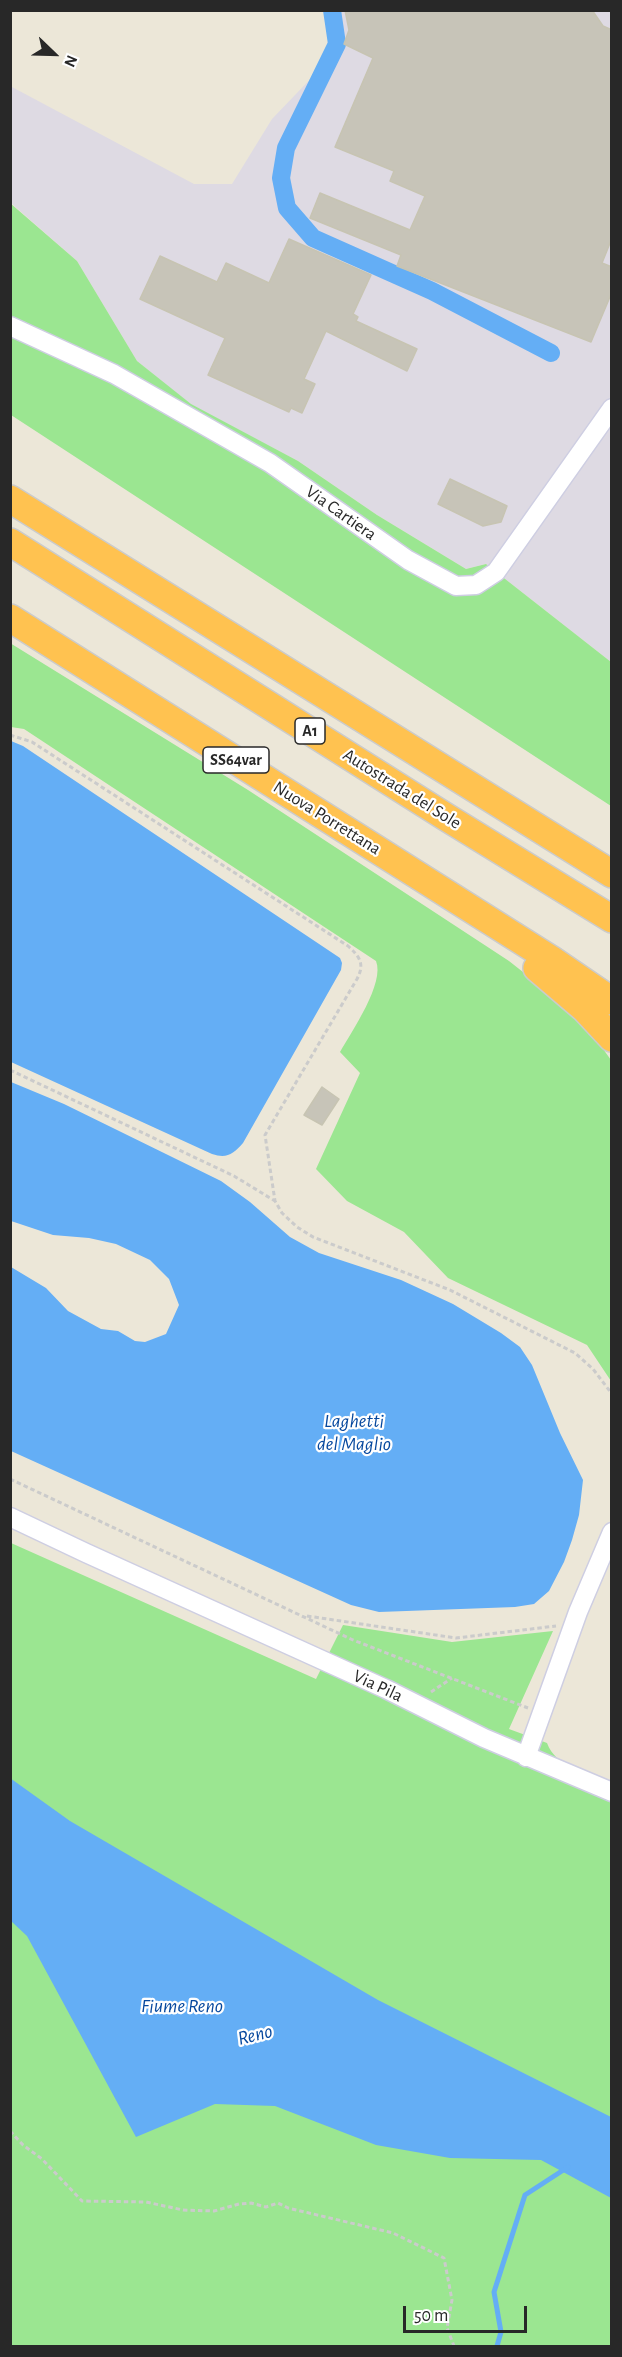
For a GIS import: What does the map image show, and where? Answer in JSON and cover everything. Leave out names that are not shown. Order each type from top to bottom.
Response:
[{"type":"highway","name":"A1","points":[[10,499],[612,874]]},
{"type":"highway","name":"Autostrada del Sole","points":[[10,542],[612,919]]},
{"type":"highway","name":"Nuova Porrettana","points":[[10,618],[462,903],[612,1001]]},
{"type":"highway","name":"SS64var","points":[[462,903],[585,1009],[612,1038]]},
{"type":"street","name":"Via Cartiera","points":[[10,326],[114,374],[270,463],[408,560],[456,586],[476,585],[496,573],[612,408]]},
{"type":"street","name":"Via Pila","points":[[10,1517],[415,1703],[526,1757],[612,1792]]},
{"type":"street","points":[[526,1757],[578,1612],[612,1532]]},
{"type":"path","points":[[10,735],[32,742],[348,946],[360,957],[362,965],[357,979],[265,1135],[275,1201],[282,1213],[313,1238],[450,1290],[575,1353],[593,1369],[612,1394]]},
{"type":"path","points":[[10,1070],[234,1176],[275,1201]]},
{"type":"path","points":[[10,1479],[353,1640],[541,1713]]},
{"type":"path","points":[[304,1616],[456,1638],[558,1626]]},
{"type":"path","points":[[415,1703],[452,1678]]},
{"type":"path","points":[[10,2131],[23,2145],[42,2159],[82,2201],[146,2202],[183,2210],[214,2211],[239,2204],[251,2203],[266,2207],[278,2203],[288,2208],[393,2234],[444,2258],[452,2300],[447,2328],[454,2346]]},
{"type":"shaded area","points":[[332,11],[611,11],[611,662],[486,564],[466,569],[377,515],[298,461],[191,405],[137,361],[77,261],[11,203],[12,87],[194,184],[232,184],[272,119],[319,70],[335,19]]},
{"type":"green space","points":[[10,203],[77,261],[137,361],[191,404],[298,461],[377,515],[466,569],[486,564],[611,662],[611,806],[11,415]]},
{"type":"green space","points":[[10,643],[248,790],[509,961],[580,1017],[611,1060],[611,1381],[587,1345],[448,1278],[404,1232],[347,1201],[316,1169],[360,1073],[340,1052],[372,994],[378,970],[376,961],[24,729],[11,727]]},
{"type":"green space","points":[[11,1543],[316,1679],[343,1625],[452,1642],[553,1631],[509,1729],[547,1743],[551,1751],[565,1764],[611,1782],[611,2346],[11,2346]]},
{"type":"water","points":[[11,741],[23,746],[340,958],[341,970],[243,1143],[229,1154],[222,1156],[212,1154],[11,1062]]},
{"type":"water","name":"Laghetti del Maglio","points":[[11,1082],[64,1104],[221,1181],[250,1202],[290,1237],[319,1253],[401,1280],[453,1304],[520,1347],[532,1365],[560,1433],[583,1480],[579,1515],[572,1540],[549,1591],[534,1604],[515,1607],[379,1612],[351,1605],[11,1451],[11,1267],[46,1288],[68,1311],[101,1329],[118,1331],[135,1341],[145,1342],[166,1334],[179,1305],[169,1279],[150,1260],[116,1244],[89,1238],[53,1235],[11,1221]]},
{"type":"water","name":"Fiume Reno","points":[[10,1778],[70,1821],[378,2000],[611,2117],[611,2198],[541,2160],[450,2158],[376,2145],[275,2106],[215,2104],[136,2137],[27,1936],[11,1921]]},
{"type":"building","points":[[345,10],[592,10],[603,26],[612,30],[612,238],[602,263],[612,267],[612,292],[591,342],[397,266],[401,255],[310,218],[320,193],[410,230],[425,196],[390,181],[394,171],[335,147],[373,58],[344,44],[349,30]]},
{"type":"building","points":[[289,239],[371,275],[353,314],[358,317],[356,321],[417,349],[407,371],[326,331],[304,379],[315,384],[302,413],[291,408],[289,412],[208,375],[225,338],[140,299],[160,256],[217,282],[226,263],[269,283]]},
{"type":"building","points":[[450,479],[507,506],[501,522],[483,526],[438,504]]},
{"type":"building","points":[[322,1087],[339,1099],[322,1125],[304,1115]]},
{"type":"waterway","points":[[332,10],[337,44],[286,148],[281,178],[287,208],[313,238],[432,291],[551,353]]},
{"type":"waterway","points":[[497,2346],[501,2332],[494,2292],[525,2195],[568,2167]]},
{"type":"water label","name":"Reno","points":[[255,2035]]}]
